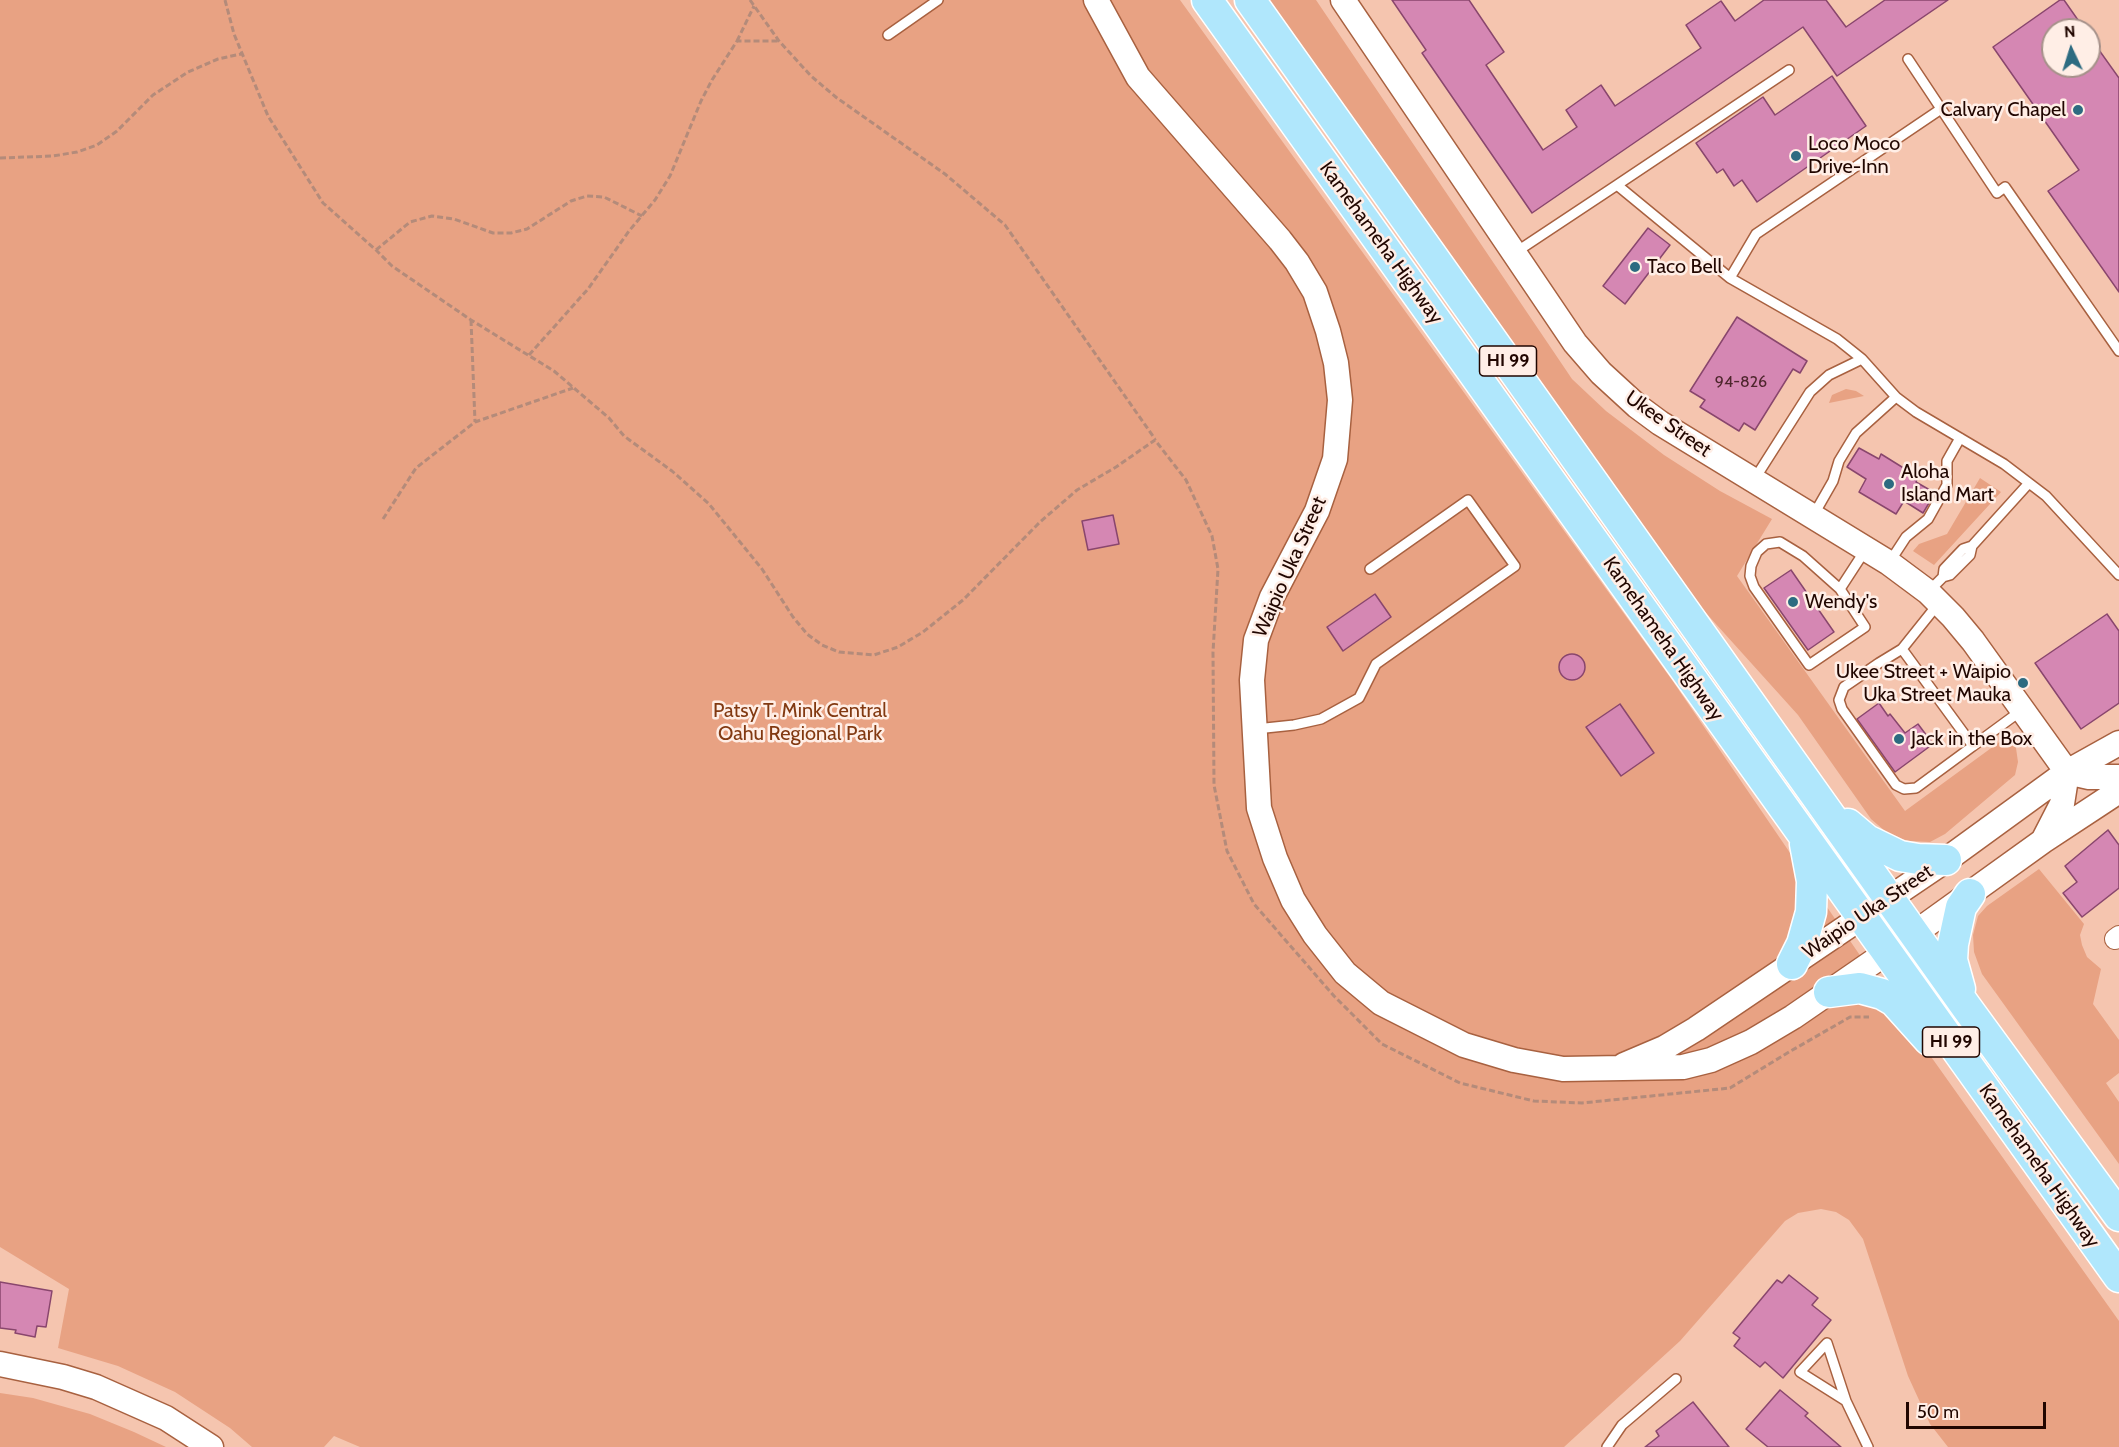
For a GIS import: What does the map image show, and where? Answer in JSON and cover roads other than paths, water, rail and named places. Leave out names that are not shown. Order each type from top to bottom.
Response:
[{"type":"main road","name":"Kamehameha Highway","points":[[1207,0],[2119,1277]]},
{"type":"main road","name":"Kamehameha Highway","points":[[1250,0],[1968,1008],[2119,1216]]},
{"type":"main road","points":[[1807,781],[1848,824],[1867,840],[1900,856],[1946,860]]},
{"type":"main road","points":[[1792,964],[1808,926],[1812,899],[1812,881],[1804,838]]},
{"type":"main road","points":[[1968,1008],[1957,982],[1953,944],[1961,907],[1970,894]]},
{"type":"main road","points":[[1829,992],[1860,988],[1882,994],[1894,1001],[1941,1054],[1975,1076]]},
{"type":"street","name":"Waipio Uka Street","points":[[1096,0],[1138,77],[1297,262],[1315,292],[1336,363],[1340,400],[1335,459],[1317,511],[1272,597],[1256,640],[1252,680],[1254,729],[1260,808],[1275,858],[1293,900],[1315,935],[1345,973],[1381,1003],[1464,1045],[1514,1060],[1563,1069],[1683,1067],[1711,1060],[1751,1042],[1829,992],[2043,841],[2119,791]]},
{"type":"street","name":"Ukee Street","points":[[1343,0],[1575,343],[1618,390],[1660,423],[1937,590],[2067,772]]},
{"type":"street","name":"Waipio Uka Street","points":[[1610,1070],[1664,1048],[1696,1029],[1946,860],[2067,772],[2119,743]]},
{"type":"street","points":[[2043,841],[2062,804],[2067,772],[2088,777],[2119,777]]},
{"type":"street","points":[[0,1364],[63,1377],[96,1387],[166,1418],[211,1447]]},
{"type":"lane","points":[[888,35],[938,0]]},
{"type":"lane","points":[[1908,59],[1997,193],[2005,187],[2119,351]]},
{"type":"lane","points":[[1514,254],[1789,70]]},
{"type":"lane","points":[[1730,278],[1756,234],[1941,109]]},
{"type":"lane","points":[[1617,185],[1730,278],[1837,339],[1862,359],[1896,397],[1916,412],[2004,464],[2046,496],[2119,575]]},
{"type":"lane","points":[[1754,480],[1810,392],[1829,375],[1862,359]]},
{"type":"lane","points":[[1813,516],[1833,481],[1839,461],[1856,433],[1896,397]]},
{"type":"lane","points":[[1889,563],[1906,537],[1928,519],[1947,485],[1947,461],[1960,438]]},
{"type":"lane","points":[[2022,710],[1916,788],[1904,789],[1896,785],[1842,709],[1839,700],[1844,687],[1902,649],[1937,590],[1970,555],[1972,546],[2029,483]]},
{"type":"lane","points":[[1254,729],[1294,725],[1321,719],[1359,698],[1376,664],[1515,566],[1468,500],[1370,569]]},
{"type":"lane","points":[[1780,542],[1803,556],[1840,589],[1866,627],[1809,665],[1754,587],[1750,576],[1751,566],[1757,552],[1766,544],[1780,542]]},
{"type":"lane","points":[[1840,589],[1866,549]]},
{"type":"lane","points":[[1902,649],[1973,746]]},
{"type":"lane","points":[[1846,1401],[1800,1372],[1827,1343],[1846,1401],[1868,1447]]},
{"type":"lane","points":[[1607,1447],[1622,1425],[1676,1379]]},
{"type":"place","name":"Calvary Chapel","points":[[2078,110]]},
{"type":"place","name":"Loco Moco Drive-Inn","points":[[1796,156]]},
{"type":"place","name":"Taco Bell","points":[[1635,267]]},
{"type":"place","name":"Aloha Island Mart","points":[[1889,484]]},
{"type":"place","name":"Wendy's","points":[[1793,602]]},
{"type":"place","name":"Ukee Street + Waipio Uka Street Mauka","points":[[2023,683]]},
{"type":"place","name":"Jack in the Box","points":[[1899,739]]},
{"type":"park label","name":"Patsy T. Mink Central Oahu Regional Park","points":[[800,722]]}]
